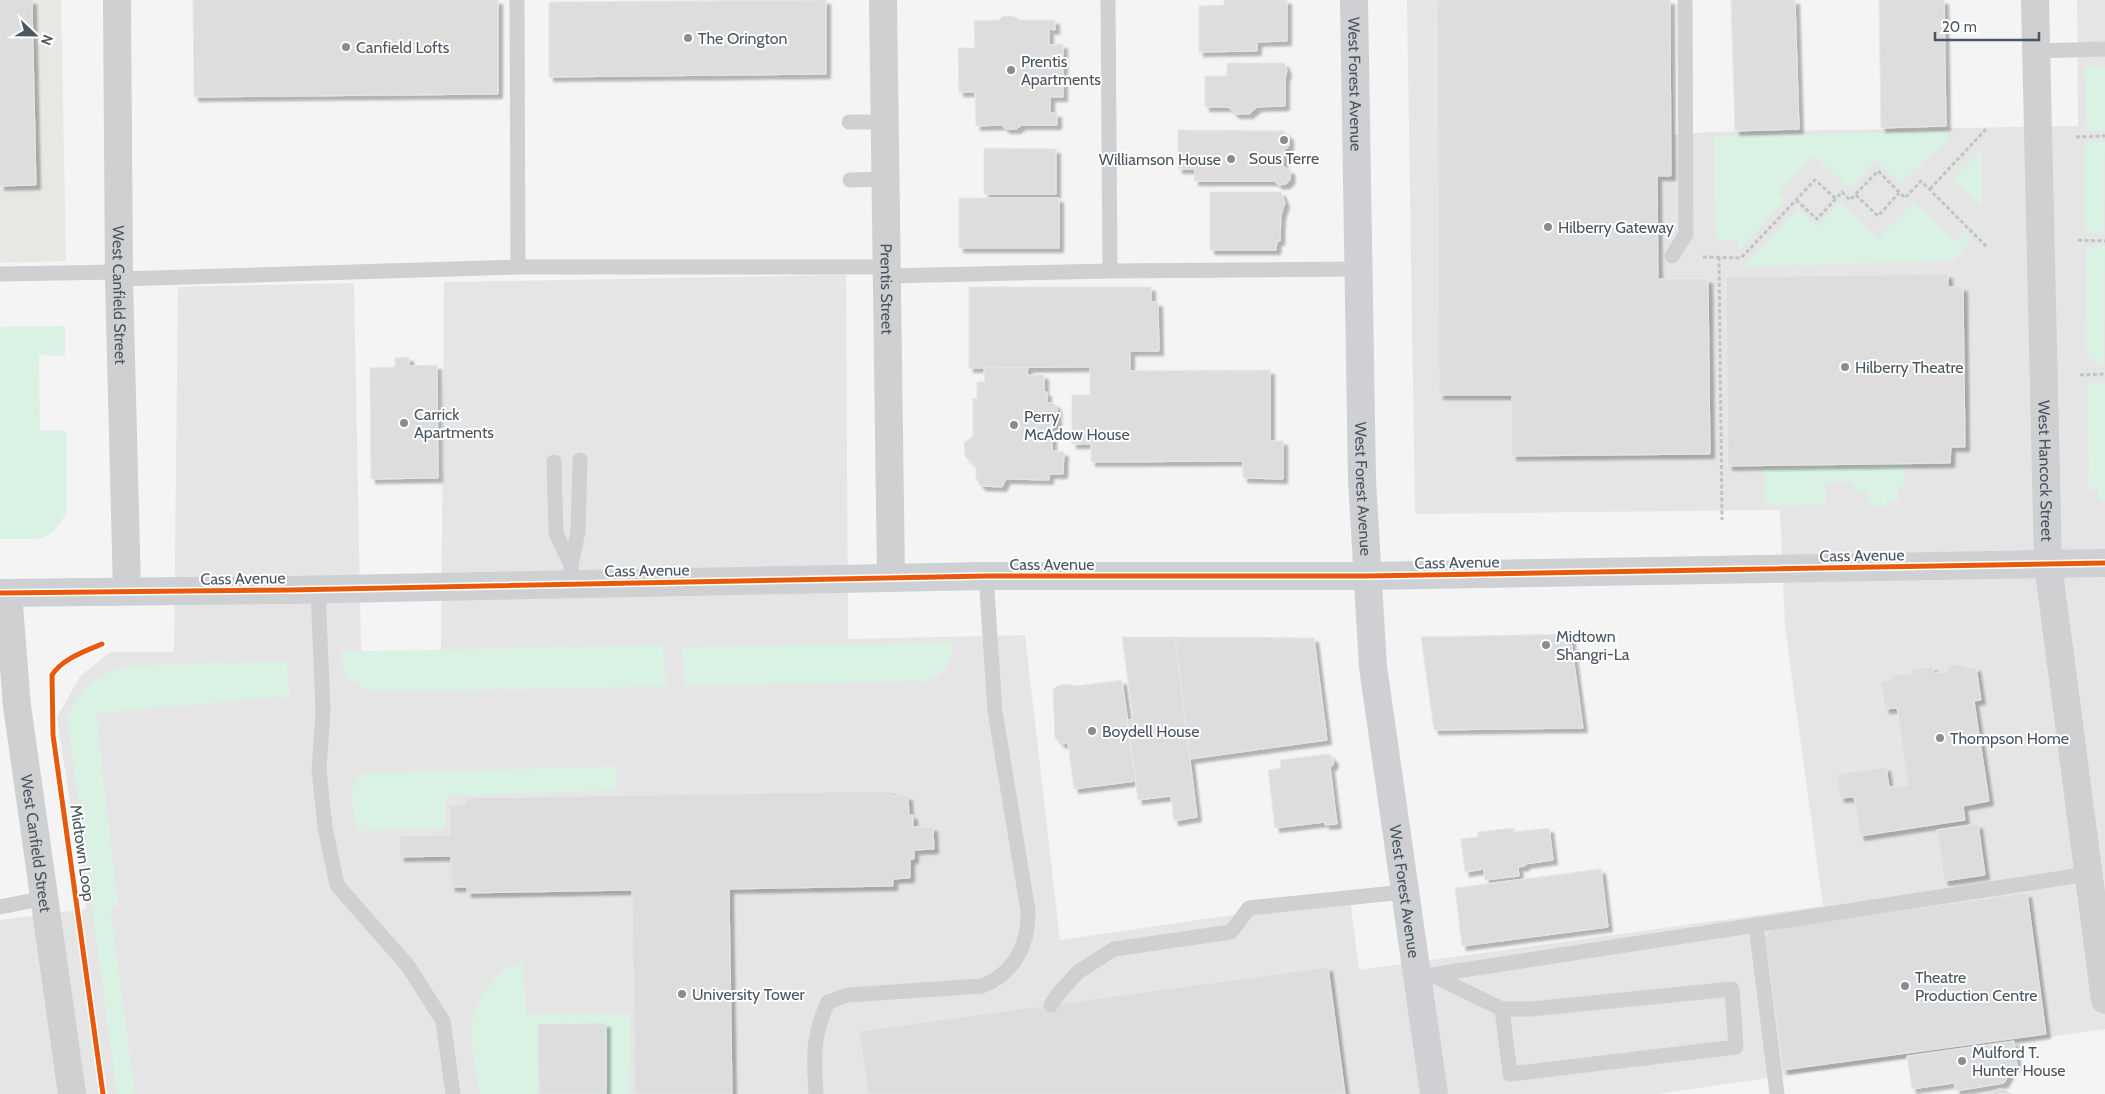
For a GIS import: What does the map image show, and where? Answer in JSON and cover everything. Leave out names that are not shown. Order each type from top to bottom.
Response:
[{"type":"street","name":"West Canfield Street","points":[[117,0],[120,275],[127,590]]},
{"type":"street","name":"Prentis Street","points":[[883,0],[891,578]]},
{"type":"street","name":"West Forest Avenue","points":[[1354,0],[1362,480],[1373,667],[1404,892],[1424,976],[1434,1094]]},
{"type":"street","name":"West Hancock Street","points":[[2035,0],[2048,564],[2088,874],[2102,959],[2105,1000]]},
{"type":"street","name":"Cass Avenue","points":[[4,593],[318,589],[571,574],[891,578],[986,576],[1367,576],[2105,563]]},
{"type":"street","name":"West Canfield Street","points":[[4,593],[72,1094]]},
{"type":"lane","points":[[517,0],[518,267]]},
{"type":"lane","points":[[1108,0],[1110,271]]},
{"type":"lane","points":[[1672,256],[1686,234],[1685,0]]},
{"type":"lane","points":[[2036,51],[2105,49]]},
{"type":"lane","points":[[849,122],[885,122]]},
{"type":"lane","points":[[850,180],[885,179]]},
{"type":"lane","points":[[0,274],[120,275],[518,267],[887,272],[1358,269]]},
{"type":"lane","points":[[571,574],[578,532],[580,460]]},
{"type":"lane","points":[[554,462],[556,532],[571,574]]},
{"type":"lane","points":[[816,1094],[813,1050],[820,1019],[828,1002],[848,995],[982,986],[996,981],[1006,973],[1018,957],[1026,937],[1028,911],[995,711],[986,576]]},
{"type":"lane","points":[[318,589],[323,712],[319,770],[325,826],[337,885],[408,966],[443,1021],[453,1094]]},
{"type":"lane","points":[[1424,976],[2088,874]]},
{"type":"lane","points":[[1051,1005],[1058,994],[1078,972],[1114,949],[1231,932],[1249,908],[1404,892]]},
{"type":"lane","points":[[0,907],[45,898]]},
{"type":"lane","points":[[1756,925],[1777,1094]]},
{"type":"lane","points":[[1424,976],[1502,1009],[1531,1009],[1732,989],[1736,1047],[1510,1074],[1502,1009]]},
{"type":"path","points":[[1930,189],[1986,130]]},
{"type":"path","points":[[2076,137],[2105,136]]},
{"type":"path","points":[[1796,200],[1817,219],[1842,192],[1850,200],[1878,172],[1905,198],[1921,181],[1987,247]]},
{"type":"path","points":[[1672,256],[1740,258],[1815,180],[1835,198]]},
{"type":"path","points":[[1856,195],[1878,216],[1899,192]]},
{"type":"path","points":[[2078,240],[2105,241]]},
{"type":"path","points":[[1719,257],[1722,520]]},
{"type":"path","points":[[2080,375],[2105,374]]},
{"type":"shaded area","points":[[0,0],[61,0],[66,261],[0,263]]},
{"type":"shaded area","points":[[1407,0],[1670,0],[1674,135],[1710,132],[2078,126],[2077,0],[2105,0],[2105,1029],[1657,1094],[0,1094],[0,920],[86,909],[57,717],[81,675],[111,652],[174,652],[178,287],[354,283],[361,651],[441,654],[444,282],[846,275],[848,639],[1025,635],[1060,940],[1350,898],[1359,970],[1823,906],[1785,627],[1780,510],[1415,514]]},
{"type":"green space","points":[[2085,67],[2105,67],[2105,131],[2087,131]]},
{"type":"green space","points":[[1948,131],[1948,140],[1900,183],[1876,160],[1850,188],[1813,155],[1778,193],[1785,200],[1738,251],[1738,240],[1716,240],[1714,136]]},
{"type":"green space","points":[[2084,142],[2105,142],[2104,234],[2085,233]]},
{"type":"green space","points":[[1982,149],[1982,207],[1953,179]]},
{"type":"green space","points":[[1840,202],[1878,239],[1914,202],[1955,242],[1964,231],[1972,239],[1954,260],[1743,267],[1798,209],[1817,227]]},
{"type":"green space","points":[[2097,245],[2105,246],[2104,365],[2094,363],[2087,355],[2086,247],[2097,248]]},
{"type":"green space","points":[[65,326],[65,356],[39,355],[40,430],[67,431],[67,513],[52,533],[38,539],[0,539],[0,327]]},
{"type":"green space","points":[[2087,383],[2105,383],[2105,501],[2099,501],[2099,489],[2089,489]]},
{"type":"green space","points":[[1904,465],[1904,486],[1898,487],[1899,501],[1887,501],[1887,506],[1868,506],[1868,491],[1854,491],[1853,482],[1825,483],[1826,505],[1765,506],[1764,469]]},
{"type":"green space","points":[[953,643],[951,658],[946,669],[937,676],[923,681],[684,686],[683,647]]},
{"type":"green space","points":[[663,645],[666,686],[379,690],[362,687],[355,684],[349,678],[345,671],[341,652]]},
{"type":"green space","points":[[287,661],[290,696],[96,713],[118,907],[110,908],[135,1094],[117,1094],[67,716],[91,683],[106,673],[128,666]]},
{"type":"green space","points":[[617,767],[616,790],[447,796],[444,828],[358,831],[353,807],[352,792],[354,785],[357,778],[363,773]]},
{"type":"green space","points":[[523,963],[526,1015],[630,1015],[631,1094],[606,1094],[605,1023],[538,1024],[539,1094],[480,1094],[471,1033],[474,1016],[486,989],[498,975]]},
{"type":"building","points":[[0,0],[32,0],[36,185],[0,186]]},
{"type":"building","name":"Canfield Lofts","points":[[193,0],[498,0],[498,94],[194,97]]},
{"type":"building","name":"The Orington","points":[[826,0],[826,74],[549,77],[549,2]]},
{"type":"building","points":[[1224,0],[1287,0],[1287,41],[1257,42],[1257,51],[1199,52],[1199,6],[1224,5]]},
{"type":"building","name":"Hilberry Gateway","points":[[1437,0],[1670,0],[1671,176],[1657,176],[1658,279],[1708,279],[1710,454],[1512,456],[1512,395],[1439,395]]},
{"type":"building","points":[[1731,0],[1795,0],[1799,129],[1735,131]]},
{"type":"building","points":[[1879,0],[1944,0],[1946,126],[1881,128]]},
{"type":"building","name":"Prentis Apartments","points":[[1003,16],[1013,16],[1020,20],[1055,20],[1055,30],[1049,29],[1049,45],[1063,44],[1063,97],[1050,97],[1050,113],[1057,113],[1057,125],[1022,125],[1016,129],[1006,129],[1001,125],[976,126],[975,92],[959,92],[958,48],[975,48],[974,21],[999,20]]},
{"type":"building","points":[[1227,63],[1284,63],[1287,70],[1285,106],[1257,107],[1249,114],[1235,114],[1228,107],[1205,107],[1205,76],[1227,76]]},
{"type":"building","name":"Williamson House","points":[[1178,130],[1283,131],[1289,136],[1289,146],[1283,151],[1283,166],[1291,171],[1290,180],[1286,184],[1279,185],[1274,181],[1194,181],[1195,169],[1178,169]]},
{"type":"building","points":[[984,148],[1056,149],[1056,194],[984,194]]},
{"type":"building","points":[[1210,192],[1281,192],[1285,203],[1281,215],[1280,241],[1277,241],[1276,250],[1210,250]]},
{"type":"building","points":[[959,198],[1059,198],[1059,248],[959,248]]},
{"type":"building","name":"Hilberry Theatre","points":[[1948,274],[1948,287],[1963,287],[1965,447],[1951,447],[1950,463],[1728,466],[1726,277]]},
{"type":"building","points":[[969,287],[1151,287],[1151,302],[1158,302],[1159,351],[1130,351],[1130,371],[1270,370],[1270,441],[1283,441],[1283,479],[1243,478],[1243,461],[1091,462],[1091,444],[1072,444],[1072,395],[1090,395],[1090,367],[969,368]]},
{"type":"building","name":"Carrick Apartments","points":[[409,357],[409,366],[437,365],[438,478],[371,479],[370,368],[395,367],[395,358]]},
{"type":"building","name":"Perry McAdow House","points":[[984,367],[1028,367],[1027,375],[1044,375],[1044,392],[1047,392],[1047,403],[1054,403],[1057,408],[1057,423],[1052,427],[1052,451],[1064,452],[1063,474],[1049,474],[1049,480],[1006,479],[1002,487],[981,486],[976,479],[976,466],[965,456],[964,443],[973,436],[973,398],[977,399],[977,382],[985,382]]},
{"type":"building","points":[[1570,634],[1583,728],[1434,730],[1421,637]]},
{"type":"building","points":[[1122,637],[1175,637],[1197,817],[1174,821],[1171,796],[1138,800],[1127,720],[1133,719]]},
{"type":"building","points":[[1175,637],[1314,638],[1327,740],[1190,759]]},
{"type":"building","name":"Thompson Home","points":[[1962,664],[1967,668],[1976,667],[1981,700],[1974,701],[1989,801],[1963,806],[1965,820],[1860,836],[1854,797],[1840,798],[1837,774],[1886,767],[1889,787],[1908,785],[1897,708],[1885,709],[1881,682],[1889,681],[1894,675],[1911,674],[1911,669],[1933,667],[1933,673],[1945,672],[1949,666]]},
{"type":"building","name":"Boydell House","points":[[1122,680],[1136,781],[1074,789],[1068,743],[1062,744],[1055,738],[1053,690],[1057,686],[1067,684],[1076,686]]},
{"type":"building","points":[[1329,754],[1334,760],[1333,765],[1330,767],[1337,824],[1325,825],[1325,822],[1275,828],[1268,770],[1281,768],[1280,760]]},
{"type":"building","name":"University Tower","points":[[892,791],[891,796],[908,796],[909,815],[913,815],[913,827],[933,827],[934,849],[914,850],[914,859],[910,859],[910,878],[893,879],[893,886],[729,889],[732,1094],[635,1094],[632,890],[467,893],[467,887],[451,887],[451,856],[400,857],[400,836],[450,835],[449,805],[466,805],[466,798]]},
{"type":"building","points":[[1978,824],[1985,875],[1944,881],[1937,830]]},
{"type":"building","points":[[1514,828],[1514,832],[1549,828],[1553,860],[1525,864],[1525,866],[1518,867],[1519,876],[1485,880],[1484,869],[1465,872],[1461,839],[1478,837],[1478,832]]},
{"type":"building","points":[[1601,869],[1608,927],[1462,946],[1455,888]]},
{"type":"building","name":"Theatre Production Centre","points":[[2027,893],[2046,1034],[1783,1070],[1765,938],[1773,928]]},
{"type":"building","points":[[1328,967],[1345,1094],[868,1094],[859,1031]]},
{"type":"building","points":[[606,1023],[606,1094],[539,1094],[538,1024]]},
{"type":"building","name":"Mulford T. Hunter House","points":[[2014,1041],[2017,1066],[2009,1068],[2008,1076],[2004,1083],[1956,1091],[1954,1083],[1912,1089],[1907,1056]]},
{"type":"building","points":[[1999,1089],[2006,1090],[2010,1094],[1979,1094],[1992,1092]]},
{"type":"cycle path","points":[[0,593],[289,590],[986,576],[1367,576],[2105,563]]},
{"type":"cycle path","name":"Midtown Loop","points":[[102,644],[68,660],[56,669],[52,675],[53,735],[103,1094]]},
{"type":"place","name":"The Orington","points":[[688,38]]},
{"type":"place","name":"Canfield Lofts","points":[[346,47]]},
{"type":"place","name":"Prentis Apartments","points":[[1011,70]]},
{"type":"place","name":"Sous Terre","points":[[1284,140]]},
{"type":"place","name":"Williamson House","points":[[1231,159]]},
{"type":"place","name":"Hilberry Gateway","points":[[1548,227]]},
{"type":"place","name":"Hilberry Theatre","points":[[1845,367]]},
{"type":"place","name":"Carrick Apartments","points":[[404,423]]},
{"type":"place","name":"Perry McAdow House","points":[[1014,425]]},
{"type":"place","name":"Midtown Shangri-La","points":[[1546,645]]},
{"type":"place","name":"Boydell House","points":[[1092,731]]},
{"type":"place","name":"Thompson Home","points":[[1940,738]]},
{"type":"place","name":"Theatre Production Centre","points":[[1905,986]]},
{"type":"place","name":"University Tower","points":[[682,994]]},
{"type":"place","name":"Mulford T. Hunter House","points":[[1962,1061]]}]
